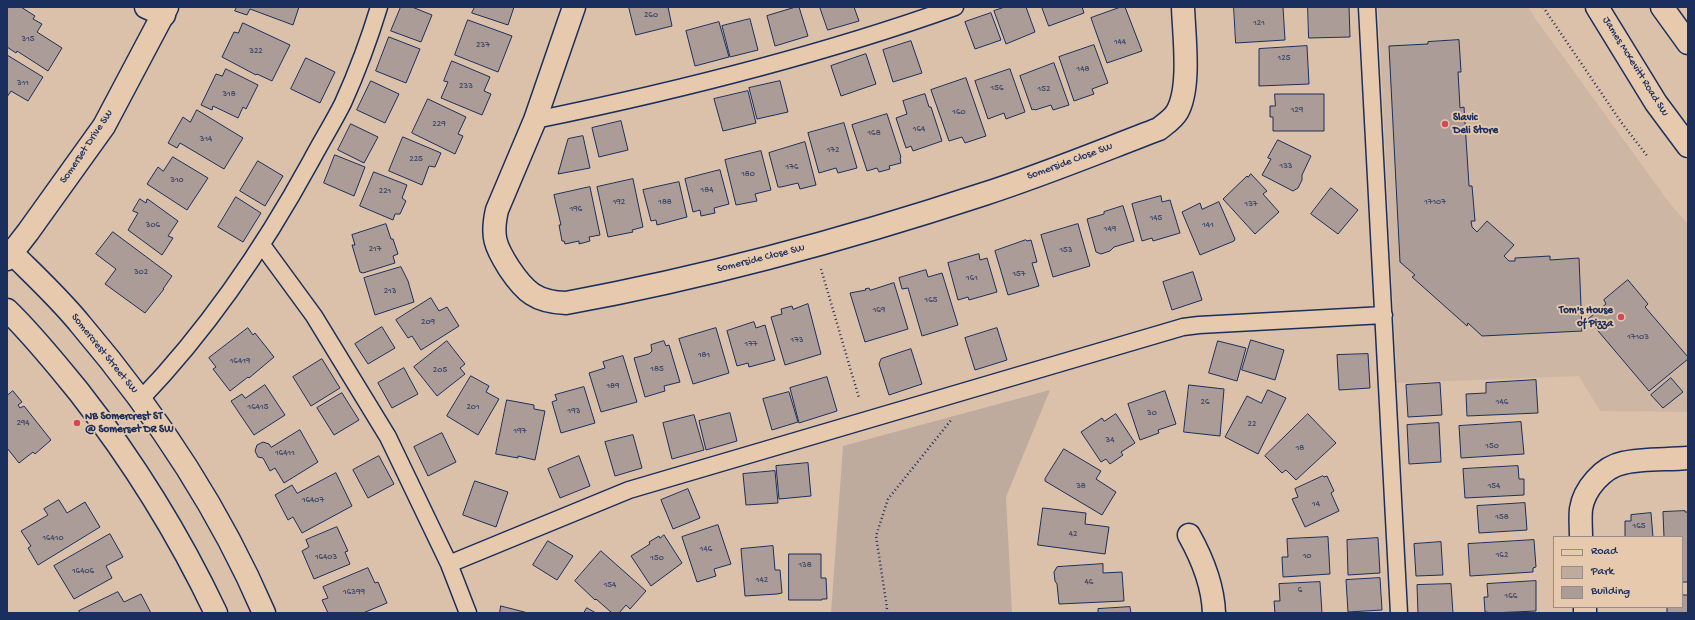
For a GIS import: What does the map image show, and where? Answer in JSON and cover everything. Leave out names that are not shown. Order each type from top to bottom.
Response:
[{"type":"street","name":"Somerside Close SW","points":[[574,7],[535,120],[497,210],[494,231],[494,239],[498,251],[520,284],[531,294],[552,303],[566,303],[607,296],[686,278],[815,245],[985,194],[1159,130],[1176,114],[1183,100],[1186,83],[1183,7]]},
{"type":"street","name":"James McKevitt Road SW","points":[[1597,7],[1656,103],[1688,146]]},
{"type":"street","points":[[1662,7],[1688,43]]},
{"type":"street","name":"Somerset Drive SW","points":[[9,256],[104,126],[159,10]]},
{"type":"street","name":"Somercrest Street SW","points":[[9,256],[81,324],[141,399],[209,502],[249,578],[264,613]]},
{"type":"street","points":[[7,310],[21,323],[60,368],[110,432],[171,525],[197,573],[216,613]]},
{"type":"street","points":[[1582,536],[1581,508],[1587,493],[1596,481],[1606,472],[1622,463],[1688,458]]},
{"type":"street","points":[[1189,536],[1202,559],[1214,601],[1214,613]]},
{"type":"lane","points":[[141,399],[167,372],[209,320],[284,211],[343,103],[370,37],[379,7]]},
{"type":"lane","points":[[535,120],[680,89],[802,56],[889,30],[955,7]]},
{"type":"lane","points":[[1367,7],[1399,613]]},
{"type":"lane","points":[[262,245],[314,316],[388,437],[449,564],[468,613]]},
{"type":"lane","points":[[449,564],[629,490],[1183,327],[1384,315]]},
{"type":"path","points":[[1543,7],[1621,122],[1648,157]]},
{"type":"path","points":[[815,245],[866,420]]},
{"type":"path","points":[[886,613],[887,608],[876,536],[888,499],[960,409],[956,394]]},
{"type":"shaded area","points":[[1378,7],[1528,7],[1671,205],[1688,224],[1688,412],[1600,411],[1579,376],[1397,383]]},
{"type":"green space","points":[[1050,390],[1006,497],[1012,613],[831,613],[843,446]]},
{"type":"building","points":[[7,7],[21,7],[35,16],[33,19],[42,24],[37,32],[62,48],[48,71],[17,51],[16,53],[7,47]]},
{"type":"building","points":[[237,7],[299,7],[293,25],[250,9],[247,15],[235,11]]},
{"type":"building","points":[[401,7],[412,7],[432,15],[421,42],[391,31]]},
{"type":"building","points":[[475,7],[514,7],[508,25],[472,13]]},
{"type":"building","points":[[629,7],[668,7],[672,26],[636,35]]},
{"type":"building","points":[[799,7],[808,36],[775,46],[767,16]]},
{"type":"building","points":[[820,7],[854,7],[859,21],[828,30]]},
{"type":"building","points":[[1005,7],[1026,7],[1035,32],[1006,44],[994,11]]},
{"type":"building","points":[[1042,7],[1082,7],[1084,13],[1049,26]]},
{"type":"building","points":[[1121,7],[1125,7],[1142,51],[1107,63],[1091,18]]},
{"type":"building","points":[[1234,7],[1283,7],[1285,40],[1236,43]]},
{"type":"building","points":[[1308,7],[1349,7],[1350,37],[1309,38]]},
{"type":"building","points":[[991,13],[1001,40],[975,49],[965,22]]},
{"type":"building","points":[[750,19],[758,50],[730,57],[722,26]]},
{"type":"building","points":[[468,20],[512,36],[498,72],[455,55]]},
{"type":"building","points":[[719,22],[729,57],[695,66],[686,31]]},
{"type":"building","points":[[243,23],[290,45],[272,81],[257,74],[256,75],[222,57],[234,32],[238,33]]},
{"type":"building","points":[[389,37],[420,49],[406,83],[376,71]]},
{"type":"building","points":[[1459,40],[1461,72],[1458,72],[1460,108],[1464,107],[1469,186],[1472,186],[1475,221],[1471,221],[1472,227],[1477,232],[1487,221],[1514,245],[1504,256],[1509,261],[1515,261],[1515,258],[1550,256],[1550,260],[1579,258],[1582,331],[1482,336],[1468,323],[1467,326],[1412,277],[1415,275],[1400,262],[1389,46],[1428,44],[1428,42]]},
{"type":"building","points":[[911,41],[922,73],[893,82],[883,50]]},
{"type":"building","points":[[1094,45],[1108,83],[1092,89],[1094,94],[1074,101],[1059,57]]},
{"type":"building","points":[[1307,46],[1309,84],[1259,86],[1259,49]]},
{"type":"building","points":[[866,54],[876,84],[841,96],[831,66]]},
{"type":"building","points":[[7,55],[43,77],[28,101],[11,91],[7,97]]},
{"type":"building","points":[[306,58],[335,72],[320,103],[291,89]]},
{"type":"building","points":[[452,61],[490,77],[484,91],[491,94],[482,115],[441,98],[448,82],[444,81]]},
{"type":"building","points":[[1054,63],[1069,105],[1053,110],[1051,105],[1032,110],[1020,76]]},
{"type":"building","points":[[226,69],[258,85],[246,109],[243,107],[238,118],[213,106],[212,110],[201,105],[216,74],[222,76]]},
{"type":"building","points":[[1010,69],[1025,112],[1006,119],[1004,113],[988,119],[975,81]]},
{"type":"building","points":[[966,78],[986,136],[965,143],[962,137],[949,141],[931,90]]},
{"type":"building","points":[[371,81],[399,94],[385,123],[357,110]]},
{"type":"building","points":[[780,81],[788,112],[757,119],[749,88]]},
{"type":"building","points":[[748,91],[756,123],[723,131],[714,99]]},
{"type":"building","points":[[925,94],[929,107],[931,107],[942,141],[913,151],[911,146],[906,148],[896,118],[907,114],[903,101]]},
{"type":"building","points":[[1275,94],[1324,94],[1324,131],[1273,131],[1273,117],[1270,117],[1270,106],[1275,106]]},
{"type":"building","points":[[428,99],[466,117],[458,134],[463,136],[455,154],[412,133]]},
{"type":"building","points":[[197,110],[243,138],[224,169],[180,143],[177,148],[168,143],[183,117],[190,122]]},
{"type":"building","points":[[887,114],[901,157],[901,163],[889,166],[890,169],[879,172],[877,168],[867,171],[852,125]]},
{"type":"building","points":[[621,121],[628,150],[599,157],[592,128]]},
{"type":"building","points":[[844,123],[857,168],[838,173],[836,168],[819,173],[808,133]]},
{"type":"building","points":[[351,124],[378,137],[364,163],[338,150]]},
{"type":"building","points":[[583,136],[590,168],[558,174],[568,139]]},
{"type":"building","points":[[403,137],[441,153],[435,167],[429,166],[422,185],[389,171]]},
{"type":"building","points":[[1278,140],[1311,156],[1298,188],[1293,191],[1262,175],[1271,159],[1268,158]]},
{"type":"building","points":[[805,142],[816,185],[800,189],[798,183],[778,187],[769,153]]},
{"type":"building","points":[[761,151],[771,190],[755,194],[757,201],[736,205],[725,160]]},
{"type":"building","points":[[335,155],[365,167],[354,196],[324,183]]},
{"type":"building","points":[[173,157],[208,178],[187,210],[147,184],[158,167],[163,171]]},
{"type":"building","points":[[258,161],[283,176],[265,206],[240,191]]},
{"type":"building","points":[[720,170],[729,204],[714,208],[715,213],[701,216],[700,210],[693,212],[685,179]]},
{"type":"building","points":[[374,172],[407,185],[402,198],[406,201],[400,214],[395,214],[393,220],[360,206]]},
{"type":"building","points":[[1251,174],[1267,191],[1263,194],[1279,212],[1255,234],[1223,199]]},
{"type":"building","points":[[633,179],[643,227],[632,230],[633,232],[608,237],[597,187]]},
{"type":"building","points":[[679,182],[687,217],[657,225],[656,220],[651,221],[643,190]]},
{"type":"building","points":[[590,187],[600,235],[589,237],[590,241],[579,244],[579,241],[565,244],[564,241],[562,241],[559,225],[561,225],[554,195]]},
{"type":"building","points":[[1331,188],[1358,210],[1338,234],[1311,214]]},
{"type":"building","points":[[1161,196],[1162,202],[1170,200],[1180,233],[1153,241],[1152,238],[1142,241],[1132,204]]},
{"type":"building","points":[[236,197],[261,213],[243,242],[218,227]]},
{"type":"building","points":[[140,199],[146,203],[147,199],[149,200],[178,221],[168,236],[173,238],[162,255],[128,230],[138,213],[133,211]]},
{"type":"building","points":[[1219,202],[1235,239],[1234,241],[1200,255],[1182,212],[1200,203],[1202,209]]},
{"type":"building","points":[[1123,206],[1134,241],[1114,247],[1110,251],[1101,254],[1096,252],[1087,219]]},
{"type":"building","points":[[386,224],[398,254],[393,256],[395,263],[363,273],[360,272],[352,245],[355,245],[352,235]]},
{"type":"building","points":[[1078,224],[1090,266],[1053,277],[1041,235]]},
{"type":"building","points":[[113,232],[172,276],[164,289],[145,313],[105,284],[116,269],[96,254]]},
{"type":"building","points":[[1026,240],[1031,240],[1037,262],[1032,263],[1039,286],[1008,295],[995,251]]},
{"type":"building","points":[[979,254],[980,260],[987,258],[997,292],[969,300],[968,297],[958,300],[948,263]]},
{"type":"building","points":[[401,267],[408,281],[414,302],[375,315],[364,278]]},
{"type":"building","points":[[926,270],[928,277],[942,273],[958,325],[922,336],[908,288],[902,289],[899,278]]},
{"type":"building","points":[[1193,272],[1202,300],[1172,310],[1163,282]]},
{"type":"building","points":[[1628,280],[1648,304],[1645,307],[1688,357],[1688,359],[1649,391],[1588,319],[1606,304],[1604,300]]},
{"type":"building","points":[[894,283],[908,329],[865,342],[850,293],[869,288],[870,290]]},
{"type":"building","points":[[431,298],[439,311],[447,307],[459,326],[421,350],[412,336],[408,338],[396,320]]},
{"type":"building","points":[[808,304],[821,354],[785,365],[771,317],[782,314],[781,309],[792,306],[793,309]]},
{"type":"building","points":[[754,322],[756,328],[765,325],[775,360],[749,367],[748,363],[737,366],[727,331]]},
{"type":"building","points":[[382,327],[395,348],[368,364],[355,344]]},
{"type":"building","points":[[248,328],[253,335],[255,333],[274,357],[249,378],[248,377],[230,391],[213,369],[216,367],[209,358]]},
{"type":"building","points":[[716,328],[729,373],[693,384],[679,339]]},
{"type":"building","points":[[997,328],[1007,360],[975,370],[965,338]]},
{"type":"building","points":[[1251,340],[1284,350],[1275,380],[1242,370]]},
{"type":"building","points":[[447,341],[465,364],[460,368],[465,374],[437,396],[414,367]]},
{"type":"building","points":[[664,341],[666,346],[669,345],[680,382],[664,386],[665,391],[645,397],[634,358],[649,354],[652,351],[651,345]]},
{"type":"building","points":[[1218,341],[1246,348],[1237,381],[1209,373]]},
{"type":"building","points":[[911,349],[922,384],[889,395],[879,364],[881,359]]},
{"type":"building","points":[[1368,354],[1370,388],[1339,390],[1337,355]]},
{"type":"building","points":[[623,356],[637,402],[601,412],[589,373],[605,368],[603,362]]},
{"type":"building","points":[[322,359],[340,388],[311,406],[293,377]]},
{"type":"building","points":[[404,368],[418,394],[392,408],[378,383]]},
{"type":"building","points":[[471,376],[489,386],[486,392],[499,399],[478,435],[447,416]]},
{"type":"building","points":[[827,377],[837,411],[799,423],[790,388]]},
{"type":"building","points":[[1671,378],[1683,392],[1663,408],[1651,395]]},
{"type":"building","points":[[1536,380],[1538,413],[1467,416],[1466,394],[1486,393],[1486,383]]},
{"type":"building","points":[[1440,383],[1442,415],[1408,417],[1406,385]]},
{"type":"building","points":[[265,385],[285,415],[254,435],[231,401],[242,394],[245,398]]},
{"type":"building","points":[[1189,385],[1224,389],[1220,436],[1184,432]]},
{"type":"building","points":[[584,387],[595,423],[561,433],[552,402],[557,400],[555,395]]},
{"type":"building","points":[[1268,390],[1286,398],[1258,454],[1225,437],[1247,396],[1261,403]]},
{"type":"building","points":[[13,391],[22,402],[18,405],[20,408],[24,406],[51,440],[35,454],[33,452],[19,463],[7,448],[7,396]]},
{"type":"building","points":[[1165,391],[1176,424],[1158,430],[1159,433],[1140,440],[1128,404]]},
{"type":"building","points":[[789,392],[798,422],[772,430],[763,399]]},
{"type":"building","points":[[342,393],[359,420],[334,435],[317,408]]},
{"type":"building","points":[[507,400],[534,405],[534,409],[545,411],[535,460],[518,456],[518,458],[496,454]]},
{"type":"building","points":[[730,413],[737,441],[706,450],[699,421]]},
{"type":"building","points":[[1116,414],[1135,443],[1121,452],[1123,455],[1110,464],[1106,459],[1101,462],[1081,432],[1102,418],[1104,421]]},
{"type":"building","points":[[1308,414],[1336,443],[1296,480],[1286,470],[1282,473],[1265,456]]},
{"type":"building","points":[[694,415],[704,450],[672,459],[663,423]]},
{"type":"building","points":[[1521,422],[1524,454],[1461,458],[1459,426]]},
{"type":"building","points":[[1439,423],[1441,462],[1409,464],[1407,425]]},
{"type":"building","points":[[300,430],[318,462],[284,483],[275,468],[270,471],[263,458],[258,457],[255,451],[257,445],[263,442],[269,444],[271,447]]},
{"type":"building","points":[[442,433],[456,462],[428,476],[414,447]]},
{"type":"building","points":[[633,435],[642,468],[615,476],[605,442]]},
{"type":"building","points":[[1064,449],[1101,471],[1096,479],[1116,492],[1102,515],[1045,481]]},
{"type":"building","points":[[379,456],[394,484],[368,498],[353,470]]},
{"type":"building","points":[[579,456],[590,486],[560,498],[548,469]]},
{"type":"building","points":[[808,463],[811,496],[779,499],[776,466]]},
{"type":"building","points":[[1518,466],[1519,479],[1524,479],[1524,495],[1465,498],[1463,469]]},
{"type":"building","points":[[775,471],[778,503],[746,505],[743,474]]},
{"type":"building","points":[[336,473],[352,506],[302,533],[293,517],[288,520],[275,495],[292,485],[297,493]]},
{"type":"building","points":[[1323,476],[1327,476],[1334,491],[1331,493],[1339,511],[1305,527],[1292,499],[1298,497],[1295,489]]},
{"type":"building","points":[[475,481],[508,492],[496,527],[463,515]]},
{"type":"building","points":[[688,489],[700,518],[673,529],[661,500]]},
{"type":"building","points":[[59,500],[67,513],[85,502],[100,527],[38,565],[28,548],[31,546],[21,531],[48,515],[44,509]]},
{"type":"building","points":[[1525,503],[1527,530],[1479,533],[1477,506]]},
{"type":"building","points":[[1043,508],[1086,513],[1085,524],[1109,527],[1105,554],[1038,545]]},
{"type":"building","points":[[1663,512],[1688,512],[1688,582],[1683,582],[1683,536],[1664,536]]},
{"type":"building","points":[[1651,513],[1653,536],[1625,536],[1625,521],[1631,521],[1631,515]]},
{"type":"building","points":[[718,525],[731,564],[714,569],[716,576],[697,582],[682,537]]},
{"type":"building","points":[[337,527],[348,551],[345,552],[350,564],[314,579],[302,551],[309,547],[306,540]]},
{"type":"building","points":[[110,534],[123,557],[106,566],[112,578],[74,599],[54,566]]},
{"type":"building","points":[[664,535],[682,563],[651,586],[631,556],[650,544],[649,542],[659,536],[660,538]]},
{"type":"building","points":[[1328,537],[1330,574],[1283,577],[1282,557],[1288,557],[1287,539]]},
{"type":"building","points":[[1378,538],[1380,573],[1348,575],[1347,540]]},
{"type":"building","points":[[1534,540],[1536,567],[1533,568],[1533,572],[1470,576],[1468,544]]},
{"type":"building","points":[[548,541],[573,556],[557,580],[533,565]]},
{"type":"building","points":[[1441,542],[1443,575],[1416,576],[1414,544]]},
{"type":"building","points":[[773,546],[775,570],[780,570],[782,593],[745,596],[741,549]]},
{"type":"building","points":[[601,551],[646,591],[630,609],[626,605],[619,613],[612,613],[596,599],[595,600],[575,581]]},
{"type":"building","points":[[789,554],[821,554],[821,578],[826,578],[827,599],[789,600]]},
{"type":"building","points":[[1103,564],[1103,573],[1122,572],[1124,601],[1059,604],[1054,572],[1057,567]]},
{"type":"building","points":[[368,568],[375,583],[378,582],[387,603],[363,613],[328,613],[322,600],[328,598],[323,587]]},
{"type":"building","points":[[1380,578],[1382,610],[1348,612],[1346,580]]},
{"type":"building","points":[[1536,581],[1536,611],[1485,612],[1484,597],[1488,597],[1487,584]]},
{"type":"building","points":[[1320,582],[1322,613],[1275,613],[1274,601],[1280,601],[1279,584]]},
{"type":"building","points":[[1451,584],[1453,613],[1418,613],[1417,585]]},
{"type":"building","points":[[118,592],[124,602],[141,594],[151,613],[80,613],[79,611]]},
{"type":"building","points":[[1683,595],[1688,595],[1688,613],[1667,613],[1667,608],[1683,608]]},
{"type":"building","points":[[501,606],[528,613],[500,613]]},
{"type":"building","points":[[1130,607],[1131,613],[1098,613],[1098,609]]},
{"type":"building","points":[[587,608],[596,613],[584,613]]},
{"type":"place","name":"Slavic Deli Store","points":[[1445,124]]},
{"type":"place","name":"Tom's House of Pizza","points":[[1621,317]]},
{"type":"place","name":"NB Somercrest ST @ Somerset DR SW","points":[[77,423]]}]
